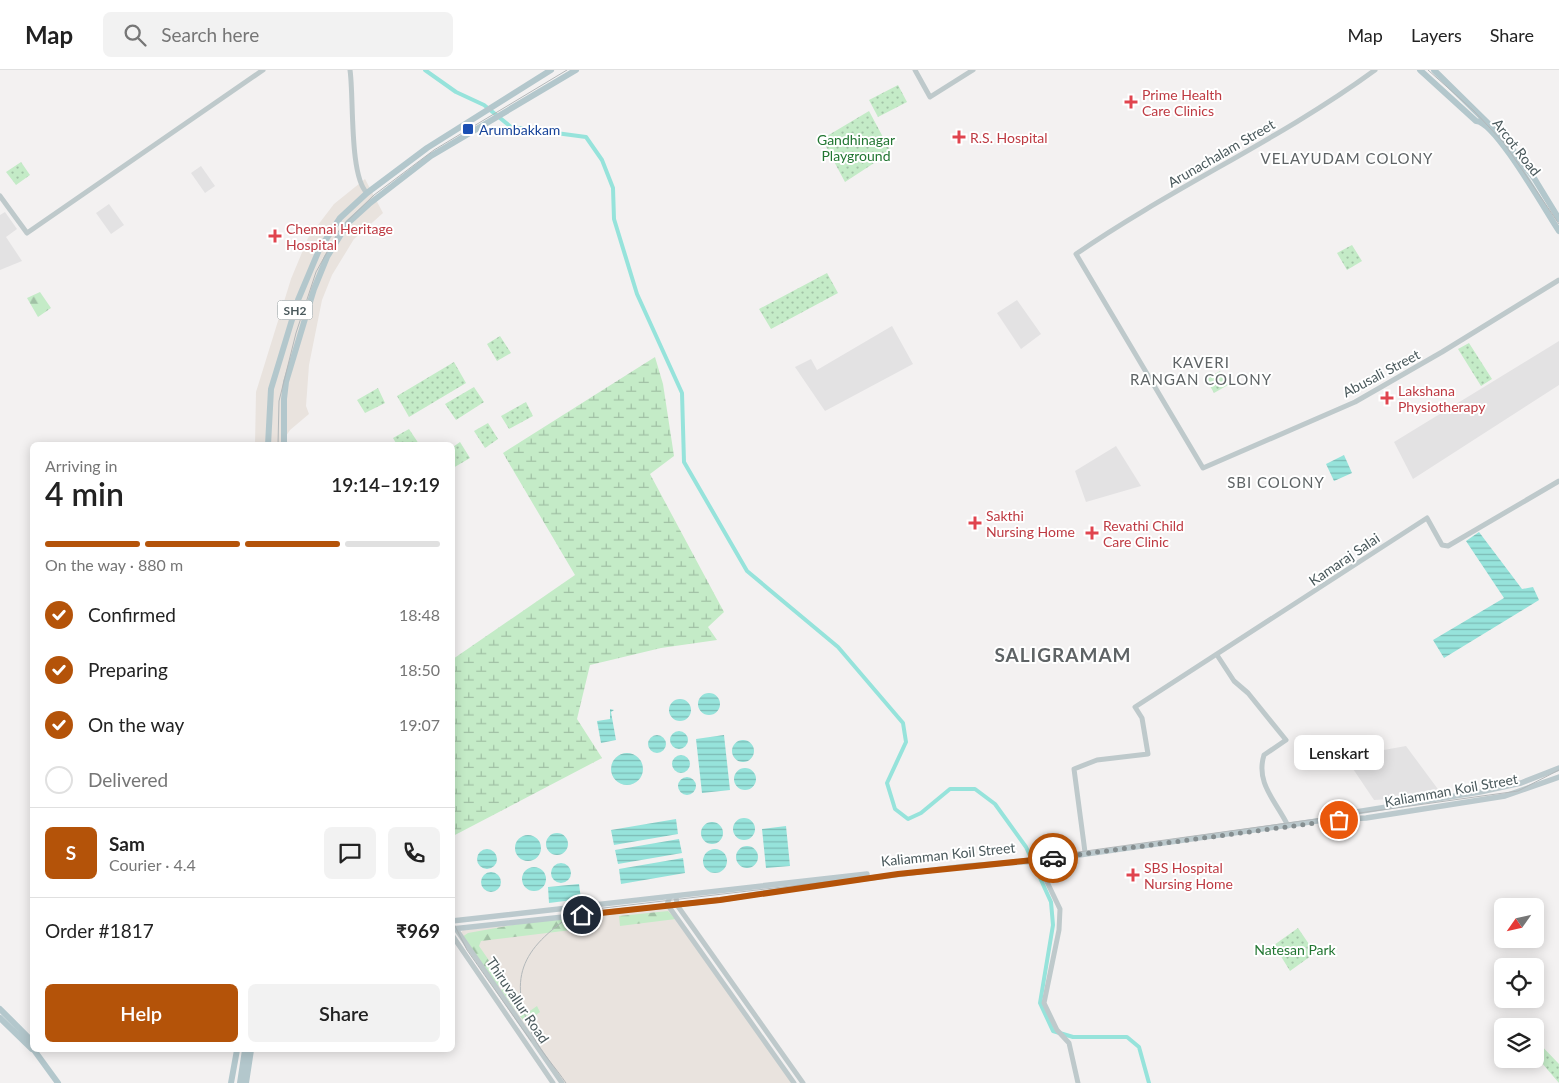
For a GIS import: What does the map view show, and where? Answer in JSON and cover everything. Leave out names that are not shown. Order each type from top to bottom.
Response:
[{"type":"main road","name":"SH2","points":[[268,442],[271,389],[298,300],[319,250],[340,218],[367,193],[427,148],[551,70]]},
{"type":"main road","name":"SH2","points":[[284,442],[286,382],[326,256],[342,231],[369,204],[431,156],[576,70]]},
{"type":"main road","name":"Arcot Road","points":[[1420,70],[1476,121],[1492,131],[1523,174],[1559,231]]},
{"type":"main road","name":"Arcot Road","points":[[1434,70],[1506,141],[1534,178],[1559,219]]},
{"type":"main road","points":[[1438,86],[1444,79]]},
{"type":"main road","points":[[475,117],[482,127]]},
{"type":"main road","name":"Kaliamman Koil Street","points":[[1035,860],[1288,825],[1480,792],[1521,783],[1559,768]]},
{"type":"main road","name":"Kaliamman Koil Street","points":[[455,921],[991,862],[1035,860],[1324,820],[1366,818],[1505,796],[1559,777]]},
{"type":"main road","name":"Kaliamman Koil Street","points":[[455,929],[659,907],[667,904],[677,905],[991,862]]},
{"type":"main road","points":[[0,1009],[30,1039]]},
{"type":"main road","points":[[0,1018],[30,1046]]},
{"type":"main road","points":[[35,1052],[58,1083]]},
{"type":"main road","points":[[40,1052],[63,1083]]},
{"type":"main road","points":[[231,1083],[237,1052]]},
{"type":"main road","points":[[236,1083],[241,1052]]},
{"type":"main road","points":[[240,1083],[245,1052]]},
{"type":"main road","points":[[246,1083],[251,1052]]},
{"type":"street","points":[[0,196],[27,233],[264,70]]},
{"type":"street","points":[[350,70],[354,145],[361,184],[367,193]]},
{"type":"street","points":[[915,70],[930,97],[973,70]]},
{"type":"street","name":"Arunachalam Street","points":[[1203,468],[1076,254],[1156,202],[1314,111],[1376,70]]},
{"type":"street","name":"Abusali Street","points":[[1203,468],[1355,402],[1442,352],[1559,280]]},
{"type":"street","name":"Kamaraj Salai","points":[[1085,852],[1074,770],[1097,760],[1148,754],[1142,718],[1135,707],[1426,518],[1442,545],[1448,546],[1559,481]]},
{"type":"street","points":[[1217,655],[1234,681],[1248,693],[1286,740],[1266,752],[1262,762],[1263,782],[1288,825]]},
{"type":"street","points":[[1035,860],[1060,909],[1059,930],[1044,1004],[1057,1030],[1069,1043],[1078,1083]]},
{"type":"street","points":[[794,1083],[667,904],[673,897],[803,1083]]},
{"type":"street","name":"Thiruvallur Road","points":[[455,930],[562,1083]]},
{"type":"street","points":[[455,939],[553,1083]]},
{"type":"shaded area","points":[[201,166],[215,186],[205,193],[191,173]]},
{"type":"shaded area","points":[[365,179],[383,213],[354,239],[332,275],[322,300],[309,365],[306,406],[309,414],[290,430],[286,436],[286,442],[255,442],[256,392],[291,279],[308,238],[334,204]]},
{"type":"shaded area","points":[[109,204],[124,225],[111,234],[96,213]]},
{"type":"shaded area","points":[[5,212],[17,229],[6,237],[22,261],[0,270],[0,215]]},
{"type":"shaded area","points":[[1017,300],[1041,334],[1021,349],[997,313]]},
{"type":"shaded area","points":[[892,326],[913,364],[825,411],[795,367],[811,359],[817,370]]},
{"type":"shaded area","points":[[1559,341],[1559,385],[1413,479],[1394,442]]},
{"type":"shaded area","points":[[1116,446],[1141,486],[1086,502],[1075,471]]},
{"type":"shaded area","points":[[1406,746],[1443,796],[1374,800],[1345,757]]},
{"type":"shaded area","points":[[672,908],[793,1083],[564,1083],[461,933],[463,930]]},
{"type":"green space","points":[[898,85],[907,102],[878,117],[869,100]]},
{"type":"green space","name":"Gandhinagar Playground","points":[[869,111],[891,152],[845,182],[822,139]]},
{"type":"green space","points":[[21,162],[30,175],[16,185],[6,172]]},
{"type":"green space","points":[[1352,245],[1362,261],[1347,270],[1337,253]]},
{"type":"green space","points":[[827,273],[838,293],[771,329],[759,309]]},
{"type":"green space","points":[[40,292],[51,308],[38,317],[27,298]]},
{"type":"green space","points":[[500,336],[511,353],[497,361],[487,344]]},
{"type":"green space","points":[[1469,343],[1492,379],[1481,386],[1458,349]]},
{"type":"green space","points":[[655,357],[663,384],[674,456],[650,474],[724,612],[708,627],[717,640],[661,648],[590,665],[577,719],[602,758],[455,835],[455,658],[575,575],[503,453]]},
{"type":"green space","points":[[454,362],[466,383],[409,417],[397,396]]},
{"type":"green space","points":[[1220,371],[1228,385],[1214,393],[1206,379]]},
{"type":"green space","points":[[474,387],[484,402],[456,420],[445,404]]},
{"type":"green space","points":[[378,388],[385,403],[365,413],[357,400]]},
{"type":"green space","points":[[526,402],[533,416],[509,429],[501,416]]},
{"type":"green space","points":[[488,423],[498,439],[485,448],[474,431]]},
{"type":"green space","points":[[409,429],[418,442],[395,442],[393,438]]},
{"type":"green space","points":[[460,442],[470,458],[455,467],[455,446]]},
{"type":"green space","points":[[668,911],[676,919],[620,926],[619,916]]},
{"type":"green space","points":[[579,913],[595,918],[596,927],[481,941],[479,946],[504,982],[498,986],[462,937],[468,933]]},
{"type":"green space","name":"Natesan Park","points":[[1298,928],[1315,953],[1290,971],[1274,945]]},
{"type":"green space","points":[[507,985],[527,1013],[537,1006],[540,1012],[525,1023],[501,990]]},
{"type":"green space","points":[[1544,1048],[1559,1064],[1559,1083],[1544,1066]]},
{"type":"water","points":[[1344,455],[1352,473],[1334,481],[1326,464]]},
{"type":"water","points":[[1479,532],[1522,589],[1533,587],[1539,600],[1444,658],[1433,640],[1504,598],[1466,541]]},
{"type":"water","points":[[709,693],[717,696],[720,704],[717,712],[709,715],[701,712],[698,704],[701,696]]},
{"type":"water","points":[[680,699],[688,702],[691,710],[688,718],[680,721],[672,718],[669,710],[672,702]]},
{"type":"water","points":[[610,709],[614,710],[611,712],[616,740],[601,743],[597,721],[610,719]]},
{"type":"water","points":[[679,731],[687,736],[688,740],[683,748],[679,749],[671,744],[670,740],[675,732]]},
{"type":"water","points":[[657,735],[665,740],[666,744],[661,752],[657,753],[649,748],[648,744],[653,736]]},
{"type":"water","points":[[724,735],[730,790],[702,793],[696,739]]},
{"type":"water","points":[[739,740],[747,740],[754,747],[754,755],[747,762],[739,762],[732,755],[732,747]]},
{"type":"water","points":[[627,753],[633,754],[638,758],[642,763],[642,775],[638,780],[633,784],[627,785],[621,784],[616,780],[612,775],[611,769],[612,763],[616,758],[621,754]]},
{"type":"water","points":[[681,755],[689,760],[690,764],[685,772],[681,773],[673,768],[672,764],[677,756]]},
{"type":"water","points":[[741,768],[749,768],[756,775],[756,783],[749,790],[741,790],[734,783],[734,775]]},
{"type":"water","points":[[687,777],[695,782],[696,786],[691,794],[687,795],[679,790],[678,786],[683,778]]},
{"type":"water","points":[[744,818],[752,821],[755,829],[752,837],[744,840],[736,837],[733,829],[736,821]]},
{"type":"water","points":[[676,819],[678,834],[614,845],[611,830]]},
{"type":"water","points":[[712,822],[720,825],[723,833],[720,841],[712,844],[704,841],[701,833],[704,825]]},
{"type":"water","points":[[786,826],[790,866],[766,868],[762,829]]},
{"type":"water","points":[[557,833],[567,840],[568,844],[561,854],[557,855],[547,848],[546,844],[553,834]]},
{"type":"water","points":[[528,835],[537,839],[541,848],[537,857],[528,861],[519,857],[515,848],[519,839]]},
{"type":"water","points":[[679,839],[682,853],[618,864],[615,850]]},
{"type":"water","points":[[743,846],[751,846],[758,853],[758,861],[751,868],[743,868],[736,861],[736,853]]},
{"type":"water","points":[[487,849],[494,852],[497,859],[494,866],[487,869],[480,866],[477,859],[480,852]]},
{"type":"water","points":[[715,849],[720,850],[726,856],[726,866],[720,872],[715,873],[710,872],[704,866],[703,861],[704,856],[710,850]]},
{"type":"water","points":[[683,858],[685,873],[621,884],[619,869]]},
{"type":"water","points":[[557,863],[565,863],[571,869],[571,877],[565,883],[557,883],[551,877],[551,869]]},
{"type":"water","points":[[534,867],[543,870],[546,879],[543,888],[534,891],[525,888],[522,879],[525,870]]},
{"type":"water","points":[[491,872],[498,875],[501,882],[498,889],[491,892],[484,889],[481,882],[484,875]]},
{"type":"water","points":[[579,884],[581,899],[549,903],[548,887]]},
{"type":"waterway","points":[[425,70],[456,92],[484,105],[511,127],[586,137],[602,160],[613,188],[614,219],[637,294],[682,393],[684,462],[747,571],[838,647],[903,723],[906,742],[887,783],[895,809],[908,819],[921,813],[950,789],[975,789],[995,804],[1026,847],[1051,902],[1053,925],[1040,1003],[1053,1031],[1073,1037],[1127,1037],[1139,1047],[1149,1083]]},
{"type":"railway","points":[[278,442],[279,401],[296,333],[316,272],[341,227],[374,195],[434,150],[567,70]]},
{"type":"railway","points":[[1428,70],[1474,111],[1504,143],[1559,224]]},
{"type":"railway","points":[[566,1083],[533,1036],[521,995],[521,978],[525,963],[533,950],[545,937],[578,911],[1064,854],[1518,791],[1559,770]]},
{"type":"railway","points":[[455,926],[467,950],[531,1041]]},
{"type":"way so far","points":[[1053,858],[1124,850],[1324,820],[1339,820]]},
{"type":"place","name":"Prime Health Care Clinics","points":[[1131,102]]},
{"type":"place","name":"Arumbakkam","points":[[468,129]]},
{"type":"place","name":"R.S. Hospital","points":[[959,137]]},
{"type":"place","name":"Chennai Heritage Hospital","points":[[275,236]]},
{"type":"place","name":"Lakshana Physiotherapy","points":[[1387,398]]},
{"type":"place","name":"Sakthi Nursing Home","points":[[975,523]]},
{"type":"place","name":"Revathi Child Care Clinic","points":[[1092,533]]},
{"type":"place","name":"Lenskart","points":[[1339,820]]},
{"type":"place","name":"SBS Hospital Nursing Home","points":[[1133,875]]},
{"type":"district","name":"VELAYUDAM COLONY","points":[[1347,158]]},
{"type":"district","name":"KAVERI RANGAN COLONY","points":[[1201,370]]},
{"type":"district","name":"SBI COLONY","points":[[1276,482]]},
{"type":"district","name":"SALIGRAMAM","points":[[1063,654]]},
{"type":"route","points":[[582,915],[659,907],[667,904],[677,905],[720,900],[898,874],[1053,858]]}]
